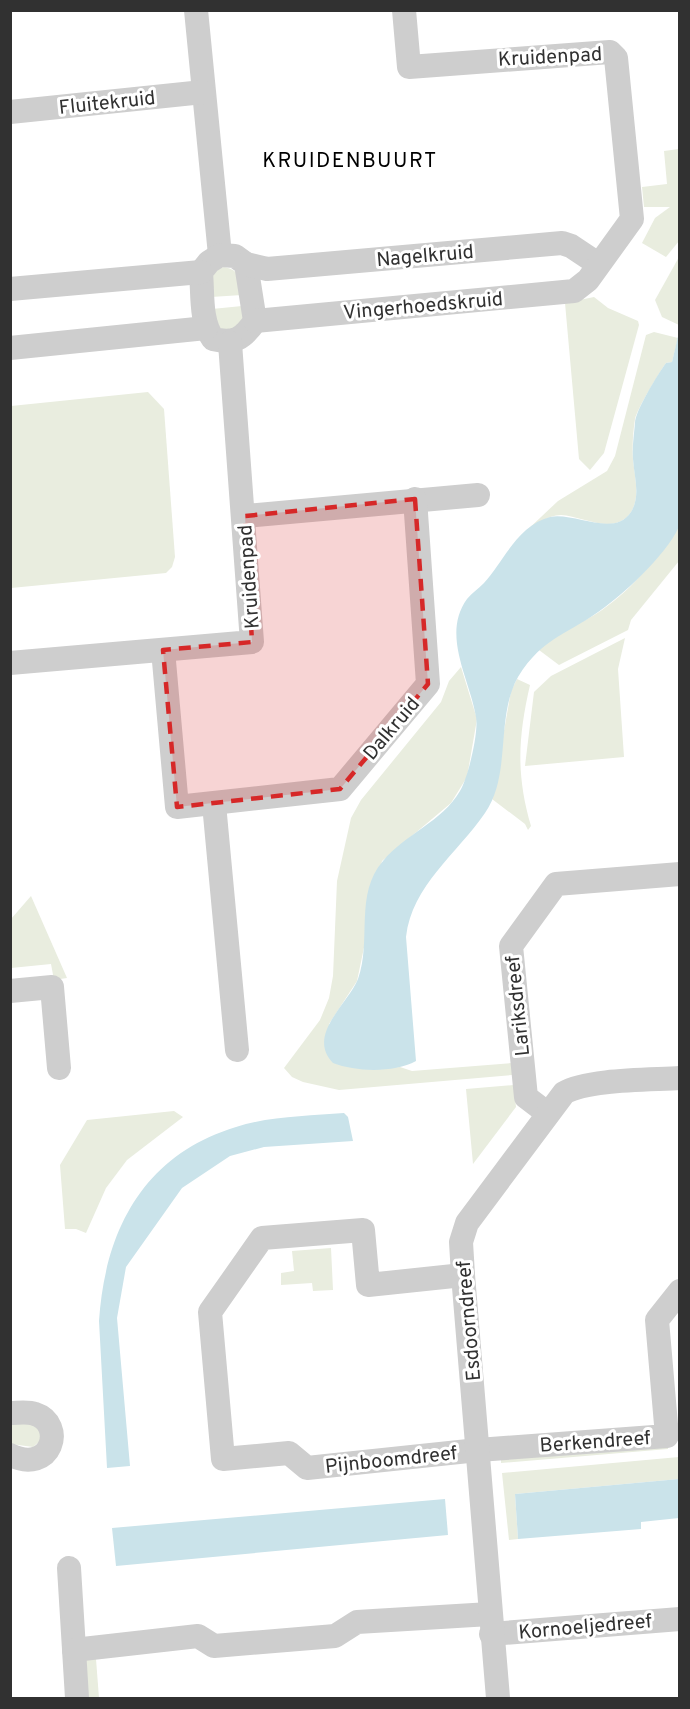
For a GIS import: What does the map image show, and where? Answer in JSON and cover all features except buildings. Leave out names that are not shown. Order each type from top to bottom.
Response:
[{"type":"street","points":[[196,10],[220,255],[209,262],[201,272],[206,328],[213,339],[230,343],[245,335],[255,321],[246,264]]},
{"type":"street","name":"Kruidenpad","points":[[404,10],[409,67],[610,52],[616,58],[632,219],[593,272]]},
{"type":"street","name":"Fluitekruid","points":[[10,112],[204,92]]},
{"type":"street","name":"Nagelkruid","points":[[220,255],[235,256],[246,264],[267,269],[562,243],[571,246],[593,272]]},
{"type":"street","points":[[10,289],[201,272]]},
{"type":"street","name":"Vingerhoedskruid","points":[[255,321],[574,291],[593,272]]},
{"type":"street","points":[[10,348],[206,328]]},
{"type":"street","name":"Kruidenpad","points":[[10,663],[252,642],[230,343]]},
{"type":"street","points":[[244,516],[478,495]]},
{"type":"street","name":"Dalkruid","points":[[163,650],[177,807],[340,789],[428,684],[414,499]]},
{"type":"street","points":[[214,804],[237,1050]]},
{"type":"street","name":"Lariksdreef","points":[[547,1113],[526,1097],[511,946],[556,884],[680,874]]},
{"type":"street","points":[[10,991],[52,987],[59,1068]]},
{"type":"street","name":"Esdoorndreef","points":[[498,1698],[490,1624],[461,1242],[467,1223],[558,1099],[572,1089],[680,1078]]},
{"type":"street","name":"Pijnboomdreef","points":[[463,1275],[368,1285],[363,1230],[262,1238],[210,1312],[223,1459],[289,1453],[307,1468],[478,1450]]},
{"type":"street","name":"Berkendreef","points":[[478,1450],[667,1436],[657,1320],[680,1291]]},
{"type":"street","points":[[10,1413],[32,1413],[42,1417],[48,1423],[52,1438],[46,1453],[37,1460],[22,1461],[10,1455]]},
{"type":"street","points":[[69,1568],[78,1698]]},
{"type":"street","name":"Kornoeljedreef","points":[[74,1650],[198,1636],[214,1646],[335,1636],[357,1622],[490,1624],[680,1619]]},
{"type":"highlighted area","points":[[415,499],[428,684],[340,789],[177,807],[163,650],[252,642],[245,516]]},
{"type":"shaded area","points":[[679,149],[679,241],[666,257],[642,243],[655,218],[670,207],[644,207],[642,187],[667,184],[664,151]]},
{"type":"shaded area","points":[[679,257],[679,325],[662,317],[655,300]]},
{"type":"shaded area","points":[[224,267],[237,273],[242,295],[211,297],[211,282],[214,275],[216,271]]},
{"type":"shaded area","points":[[594,297],[608,308],[638,321],[639,325],[604,453],[590,470],[579,459],[565,303]]},
{"type":"shaded area","points":[[242,306],[244,322],[239,330],[221,331],[212,309]]},
{"type":"shaded area","points":[[654,332],[678,338],[672,362],[666,363],[635,419],[633,460],[636,492],[633,508],[623,520],[616,523],[601,524],[556,515],[524,533],[558,501],[607,471],[615,456],[646,335]]},
{"type":"shaded area","points":[[148,392],[164,409],[175,557],[172,567],[166,573],[11,588],[11,406]]},
{"type":"shaded area","points":[[679,523],[679,561],[631,620],[628,630],[559,665],[539,650],[553,638],[614,601],[654,559]]},
{"type":"shaded area","points":[[625,638],[618,669],[624,757],[525,766],[534,692],[551,676]]},
{"type":"shaded area","points":[[461,667],[477,719],[467,777],[451,803],[382,861],[357,981],[329,1024],[386,1068],[400,1067],[412,1071],[512,1063],[512,1075],[339,1090],[303,1082],[292,1077],[284,1068],[320,1020],[329,998],[333,976],[337,881],[351,818],[361,800],[441,702],[449,681]]},
{"type":"shaded area","points":[[517,679],[530,685],[520,756],[523,790],[531,826],[528,830],[525,824],[492,799],[511,691]]},
{"type":"shaded area","points":[[31,896],[67,978],[54,980],[51,964],[11,968],[11,919]]},
{"type":"shaded area","points":[[514,1085],[516,1107],[473,1164],[466,1089]]},
{"type":"shaded area","points":[[174,1111],[183,1117],[127,1160],[106,1188],[86,1233],[76,1229],[65,1229],[60,1165],[87,1120]]},
{"type":"shaded area","points":[[331,1248],[333,1290],[313,1291],[312,1283],[281,1285],[281,1273],[294,1271],[292,1251]]},
{"type":"shaded area","points":[[10,1419],[37,1426],[41,1432],[40,1441],[33,1447],[11,1444]]},
{"type":"shaded area","points":[[668,1443],[668,1449],[501,1463],[501,1458]]},
{"type":"shaded area","points":[[679,1457],[679,1479],[515,1494],[518,1539],[509,1540],[502,1473]]},
{"type":"shaded area","points":[[96,1659],[99,1698],[88,1698],[84,1660]]},
{"type":"water","points":[[679,332],[681,511],[676,533],[659,557],[625,591],[592,616],[547,644],[527,663],[518,677],[507,710],[501,764],[493,798],[474,828],[426,886],[410,918],[406,937],[416,1061],[397,1068],[375,1070],[333,1063],[326,1052],[324,1042],[326,1031],[358,979],[364,949],[366,903],[374,874],[392,852],[434,820],[452,802],[463,785],[469,766],[477,724],[457,642],[460,613],[467,599],[484,583],[512,545],[539,521],[560,516],[604,524],[615,523],[624,519],[631,512],[636,499],[633,441],[636,417],[662,368],[666,363],[672,362]]},
{"type":"water","points":[[344,1113],[348,1117],[353,1141],[264,1147],[230,1156],[182,1188],[126,1267],[117,1318],[130,1466],[107,1468],[99,1321],[110,1257],[120,1227],[135,1201],[153,1177],[176,1156],[204,1140],[249,1123]]},
{"type":"water","points":[[679,1479],[679,1518],[641,1522],[641,1529],[518,1539],[515,1494]]},
{"type":"water","points":[[445,1499],[448,1535],[116,1566],[112,1528]]},
{"type":"district","name":"KRUIDENBUURT","points":[[350,160]]}]
